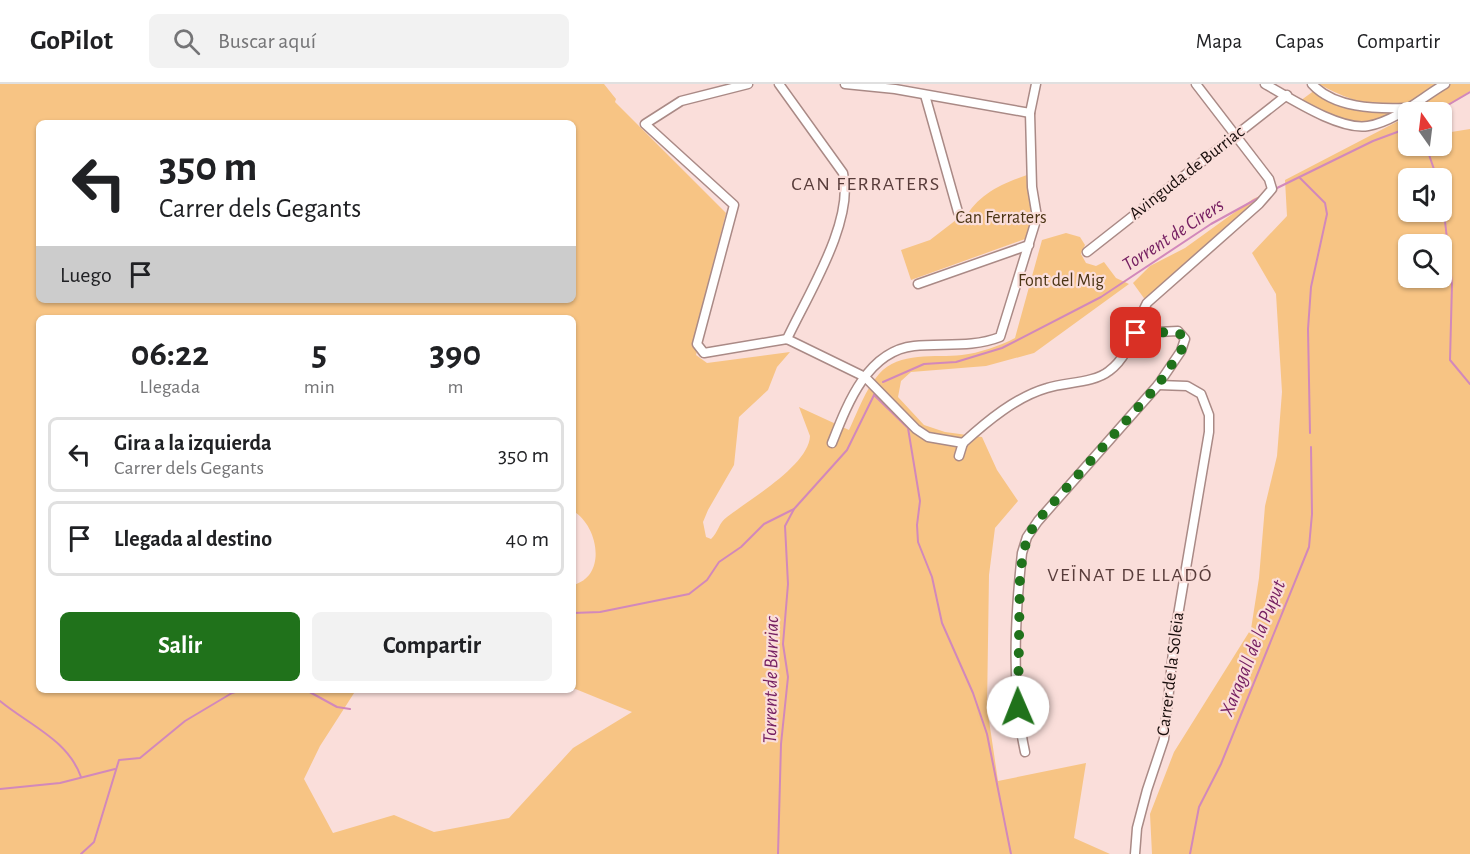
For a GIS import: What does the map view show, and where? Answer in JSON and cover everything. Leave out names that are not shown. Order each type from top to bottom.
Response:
[{"type":"street","points":[[748,84],[681,101],[645,124],[734,205],[697,344],[704,353],[787,339],[864,377],[916,429],[928,437],[963,443]]},
{"type":"street","points":[[779,84],[843,173],[847,188],[834,238],[787,339]]},
{"type":"street","points":[[845,84],[1030,113]]},
{"type":"street","points":[[832,443],[844,412],[864,377],[885,356],[913,346],[984,344],[1000,337],[1037,217],[1032,187],[1030,113],[1036,84]]},
{"type":"street","points":[[960,456],[963,443],[980,428],[1025,398],[1046,388],[1094,378],[1109,371],[1121,358],[1136,333],[1139,319],[1147,303],[1259,204],[1272,189],[1269,179],[1196,84]]},
{"type":"street","points":[[1265,84],[1350,126],[1367,126],[1398,112]]},
{"type":"street","points":[[1312,84],[1341,102],[1377,109],[1398,108]]},
{"type":"street","points":[[1416,102],[1445,84]]},
{"type":"street","points":[[925,95],[958,212]]},
{"type":"street","name":"Avinguda de Burriac","points":[[1087,252],[1287,95]]},
{"type":"street","points":[[918,284],[1029,246]]},
{"type":"street","points":[[1025,752],[1018,723],[1017,656],[1020,572],[1027,537],[1038,520],[1158,385],[1181,351],[1185,339],[1178,332],[1136,333]]},
{"type":"street","name":"Carrer de la Soleia","points":[[1135,854],[1137,828],[1164,739],[1175,633],[1209,432],[1209,415],[1201,394],[1187,386],[1158,385]]},
{"type":"green space","name":"Font del Mig","points":[[0,84],[604,84],[616,99],[615,102],[726,213],[694,339],[699,343],[696,355],[707,363],[790,352],[777,367],[768,390],[739,417],[734,465],[703,522],[706,537],[711,539],[724,519],[776,481],[800,458],[807,447],[810,436],[799,407],[849,430],[870,387],[887,367],[918,357],[975,353],[1015,338],[1042,240],[1066,233],[1080,237],[1085,245],[1081,254],[1086,263],[1096,266],[1104,262],[1116,278],[1129,284],[1034,353],[986,366],[911,372],[901,381],[898,397],[924,425],[945,432],[982,437],[997,470],[1018,501],[995,528],[989,575],[987,707],[998,781],[1086,763],[1074,838],[1110,854],[0,854]]},
{"type":"green space","points":[[1319,84],[1438,84],[1412,102],[1398,102],[1398,105],[1395,106],[1361,102]]},
{"type":"green space","points":[[1448,84],[1470,84],[1470,91],[1452,103],[1419,102]]},
{"type":"green space","points":[[1315,90],[1340,103],[1398,111],[1366,124],[1349,124],[1300,101]]},
{"type":"green space","points":[[1398,121],[1398,156],[1452,156],[1452,132],[1470,129],[1470,854],[1152,854],[1150,814],[1174,752],[1251,629],[1259,578],[1265,506],[1277,456],[1282,392],[1276,294],[1252,253],[1287,216],[1285,180]]},
{"type":"green space","name":"Can Ferraters","points":[[1027,175],[1032,217],[1025,239],[911,280],[901,250],[930,240],[956,220],[964,220],[976,203],[991,191]]},
{"type":"green space","points":[[1264,194],[1146,301],[1133,283],[1150,266],[1185,248],[1253,199]]},
{"type":"waterway","name":"Torrent de Cirers","points":[[1452,103],[1470,92]]},
{"type":"waterway","name":"Torrent de Cirers","points":[[1275,189],[1373,141],[1398,132]]},
{"type":"waterway","points":[[1429,156],[1434,168]]},
{"type":"waterway","name":"Xaragall de la Puput","points":[[1300,178],[1325,203],[1327,214],[1311,287],[1308,329],[1310,433]]},
{"type":"waterway","name":"Torrent de Cirers","points":[[883,382],[924,364],[956,362],[1002,348],[1101,297],[1211,224],[1262,196]]},
{"type":"waterway","points":[[1445,222],[1452,284],[1450,360],[1470,384]]},
{"type":"waterway","name":"Torrent de Burriac","points":[[778,854],[781,744],[788,677],[783,644],[788,584],[785,526],[794,509],[847,450],[875,393]]},
{"type":"waterway","points":[[874,395],[908,428],[920,501],[917,525],[918,542],[932,577],[942,623],[973,693],[987,734],[1011,854]]},
{"type":"waterway","name":"Xaragall de la Puput","points":[[1190,854],[1199,807],[1221,764],[1309,547],[1312,514],[1311,447]]},
{"type":"waterway","points":[[576,613],[600,612],[689,594],[707,580],[719,562],[741,547],[764,524],[794,509]]},
{"type":"waterway","points":[[81,854],[94,842],[119,760],[140,758],[185,721],[232,693]]},
{"type":"waterway","points":[[311,693],[337,707],[350,709]]},
{"type":"waterway","points":[[0,701],[57,743],[75,764],[81,777]]},
{"type":"waterway","points":[[0,789],[60,783],[115,769]]},
{"type":"district","name":"CAN FERRATERS","points":[[866,184]]},
{"type":"district","name":"VEÏNAT DE LLADÓ","points":[[1130,575]]},
{"type":"route","points":[[1018,707],[1020,572],[1027,537],[1038,520],[1158,385],[1181,351],[1185,339],[1178,332],[1136,333]]}]
